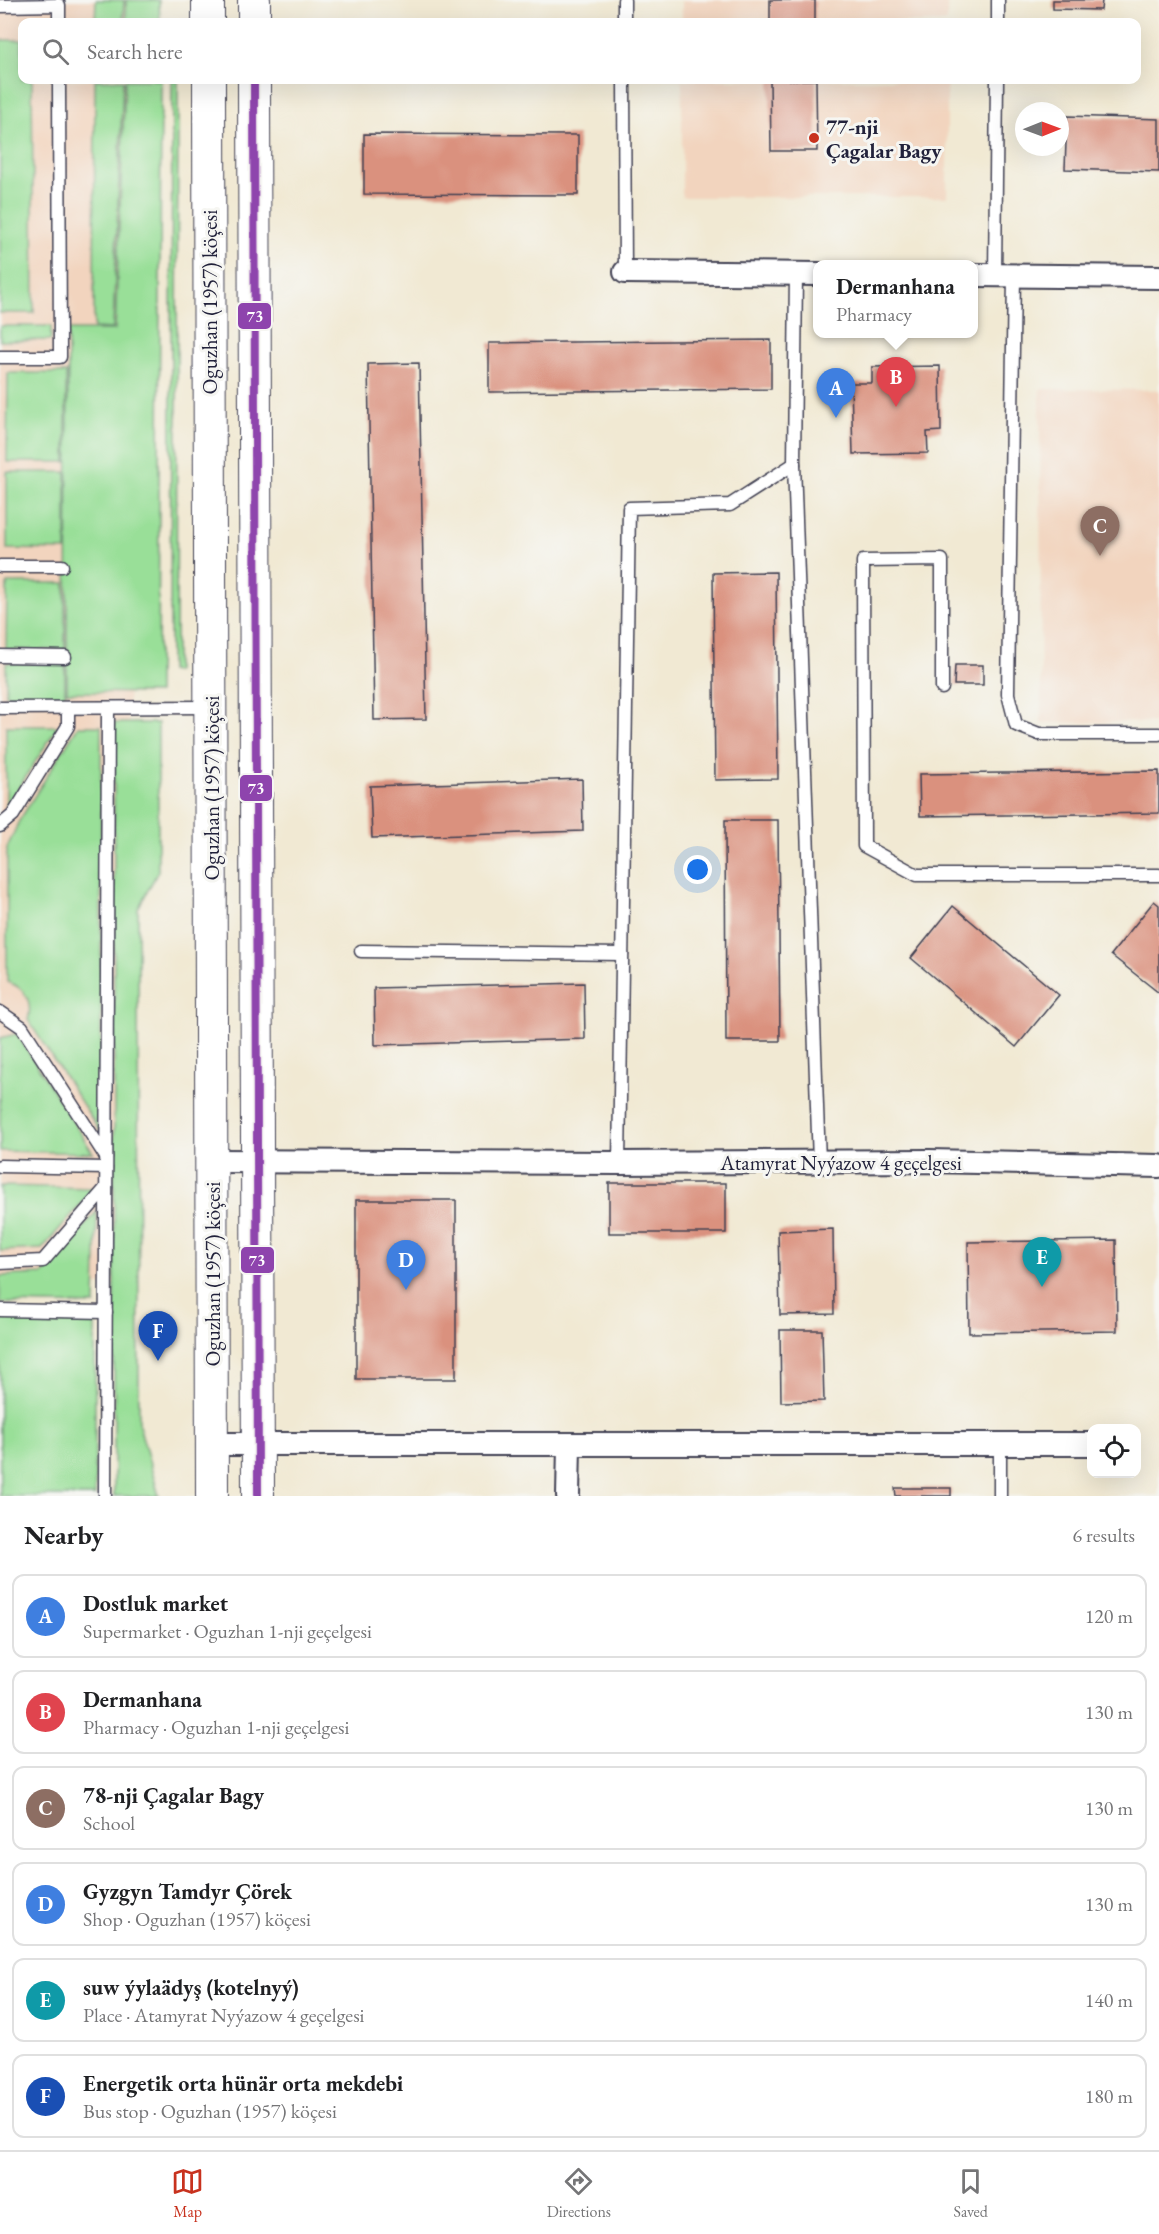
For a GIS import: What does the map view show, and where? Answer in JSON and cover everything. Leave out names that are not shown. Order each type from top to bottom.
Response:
[{"type":"main road","points":[[208,0],[208,18]]},
{"type":"main road","points":[[254,0],[254,18]]},
{"type":"main road","name":"Oguzhan (1957) köçesi","points":[[209,84],[212,1496]]},
{"type":"main road","points":[[254,84],[258,1496]]},
{"type":"street","points":[[625,272],[807,274]]},
{"type":"street","points":[[994,276],[1159,277]]},
{"type":"street","name":"Atamyrat Nyýazow 4 geçelgesi","points":[[212,1161],[619,1163],[929,1161],[1159,1166]]},
{"type":"street","points":[[212,1444],[1087,1444]]},
{"type":"street","points":[[568,1496],[569,1444]]},
{"type":"lane","points":[[624,0],[624,18]]},
{"type":"lane","points":[[998,0],[998,18]]},
{"type":"lane","points":[[0,6],[59,5],[59,18]]},
{"type":"lane","points":[[0,357],[60,357],[59,84]]},
{"type":"lane","points":[[624,84],[625,272]]},
{"type":"lane","points":[[997,84],[994,276],[1008,694],[1016,725],[1039,734],[1159,734]]},
{"type":"lane","points":[[807,274],[794,464],[819,1162]]},
{"type":"lane","points":[[619,1163],[629,508],[730,505],[794,464]]},
{"type":"lane","points":[[942,688],[942,560],[863,561],[864,846],[917,875],[1159,874]]},
{"type":"lane","points":[[0,566],[62,566]]},
{"type":"lane","points":[[0,657],[65,657]]},
{"type":"lane","points":[[0,708],[210,707]]},
{"type":"lane","points":[[0,826],[13,815],[68,726],[68,708]]},
{"type":"lane","points":[[105,1496],[108,708]]},
{"type":"lane","points":[[361,951],[622,954]]},
{"type":"lane","points":[[0,1012],[22,1027],[106,1162]]},
{"type":"lane","points":[[0,1166],[106,1162]]},
{"type":"lane","points":[[0,1263],[43,1261],[106,1188]]},
{"type":"lane","points":[[0,1310],[106,1312]]},
{"type":"lane","points":[[1000,1444],[1000,1496]]},
{"type":"shaded area","points":[[0,0],[133,0],[133,18],[18,18],[18,84],[133,84],[124,1285],[0,1283]]},
{"type":"shaded area","points":[[682,0],[947,0],[947,18],[682,18]]},
{"type":"shaded area","name":"77-nji Çagalar Bagy","points":[[682,84],[947,84],[947,197],[682,197]]},
{"type":"shaded area","points":[[1040,389],[1159,390],[1159,722],[1041,723]]},
{"type":"green space","points":[[96,0],[124,0],[123,18],[95,18]]},
{"type":"green space","points":[[126,0],[159,0],[160,18],[126,18]]},
{"type":"green space","points":[[0,40],[18,40],[18,84],[32,84],[34,313],[0,313]]},
{"type":"green space","points":[[95,84],[123,84],[113,329],[94,328]]},
{"type":"green space","points":[[125,84],[161,84],[158,693],[67,692],[68,330],[115,330]]},
{"type":"green space","points":[[172,84],[178,84],[176,672],[170,671]]},
{"type":"green space","points":[[0,326],[51,326],[51,340],[0,341]]},
{"type":"green space","points":[[8,373],[66,373],[66,462],[7,462]]},
{"type":"green space","points":[[7,472],[66,472],[66,550],[7,549]]},
{"type":"green space","points":[[7,583],[65,583],[65,650],[6,650]]},
{"type":"green space","points":[[6,663],[65,663],[65,696],[6,695]]},
{"type":"green space","points":[[114,723],[158,723],[158,871],[138,909],[139,1425],[159,1496],[114,1496]]},
{"type":"green space","points":[[6,726],[58,726],[6,808]]},
{"type":"green space","points":[[78,726],[101,726],[101,1133],[28,1020],[28,1001],[23,991],[7,982],[7,848],[19,821]]},
{"type":"green space","points":[[17,1034],[93,1153],[0,1151],[0,1038]]},
{"type":"green space","points":[[0,1186],[95,1188],[42,1249],[0,1251]]},
{"type":"green space","points":[[97,1211],[95,1305],[0,1303],[0,1276],[43,1274]]},
{"type":"green space","points":[[0,1317],[95,1319],[95,1496],[0,1496]]},
{"type":"building","points":[[770,0],[815,0],[815,18],[770,18]]},
{"type":"building","points":[[1053,0],[1102,0],[1101,10],[1053,9]]},
{"type":"building","points":[[770,84],[816,84],[817,151],[771,151]]},
{"type":"building","points":[[1069,116],[1159,119],[1159,172],[1065,169],[1065,156],[1069,156]]},
{"type":"building","points":[[364,134],[578,135],[578,195],[364,194]]},
{"type":"building","points":[[771,340],[771,389],[489,392],[489,343]]},
{"type":"building","points":[[419,363],[426,719],[374,720],[368,364]]},
{"type":"building","points":[[940,366],[941,431],[927,432],[928,453],[853,454],[851,383],[872,383],[872,367]]},
{"type":"building","points":[[776,572],[778,779],[715,780],[713,573]]},
{"type":"building","points":[[955,665],[983,665],[983,685],[954,685]]},
{"type":"building","points":[[1159,771],[1159,813],[920,816],[919,774]]},
{"type":"building","points":[[582,779],[583,831],[372,838],[370,786]]},
{"type":"building","points":[[725,820],[778,820],[780,1041],[726,1041]]},
{"type":"building","points":[[1154,901],[1159,905],[1159,993],[1111,955]]},
{"type":"building","points":[[953,906],[1059,995],[1016,1047],[911,958]]},
{"type":"building","points":[[584,983],[585,1039],[375,1045],[374,988]]},
{"type":"building","points":[[609,1183],[726,1183],[726,1233],[609,1233]]},
{"type":"building","points":[[356,1200],[456,1200],[456,1379],[356,1379]]},
{"type":"building","points":[[833,1229],[834,1314],[780,1315],[778,1231]]},
{"type":"building","points":[[1116,1240],[1117,1331],[969,1333],[968,1242]]},
{"type":"building","points":[[780,1330],[822,1330],[824,1401],[781,1402]]},
{"type":"building","points":[[895,1488],[951,1488],[951,1496],[896,1496]]},
{"type":"transit line","name":"73","points":[[254,84],[258,1496]]},
{"type":"place","name":"77-nji Çagalar Bagy","points":[[814,138]]},
{"type":"place","name":"Dermanhana","points":[[896,407]]},
{"type":"place","name":"Dostluk market","points":[[836,418]]},
{"type":"place","name":"78-nji Çagalar Bagy","points":[[1100,556]]},
{"type":"place","name":"suw ýylaädyş (kotelnyý)","points":[[1042,1287]]},
{"type":"place","name":"Gyzgyn Tamdyr Çörek","points":[[406,1290]]},
{"type":"place","name":"Energetik orta hünär orta mekdebi","points":[[158,1361]]}]
